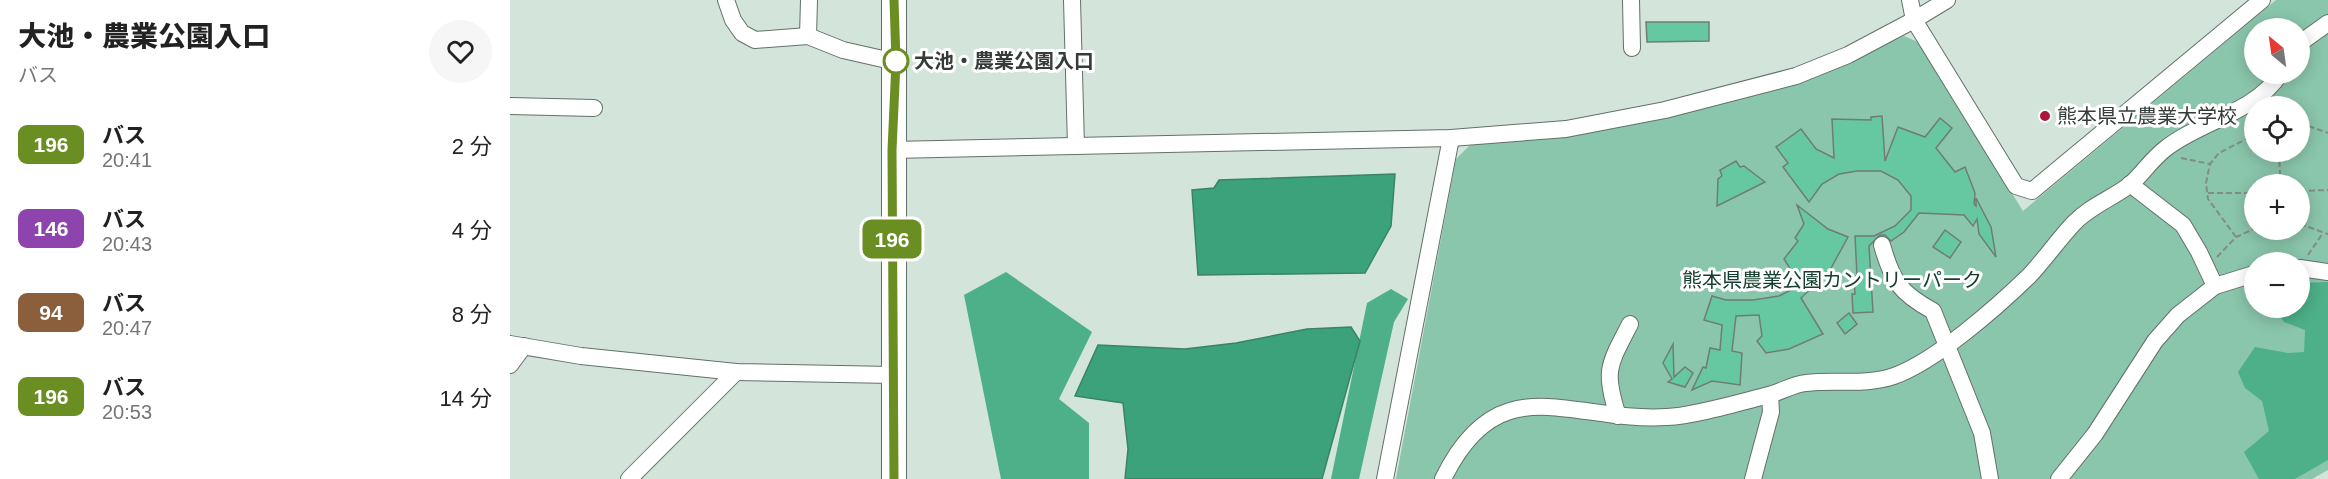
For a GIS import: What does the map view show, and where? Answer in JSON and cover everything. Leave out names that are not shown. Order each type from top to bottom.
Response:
[{"type":"highway","points":[[894,0],[896,62],[892,150],[894,479]]},
{"type":"street","points":[[726,0],[742,33],[755,40],[808,36],[843,50],[896,62]]},
{"type":"street","points":[[808,36],[809,0]]},
{"type":"street","points":[[1072,0],[1076,146]]},
{"type":"street","points":[[1631,0],[1632,48]]},
{"type":"street","points":[[1910,0],[1914,20],[2016,186],[2032,191],[2262,0]]},
{"type":"street","points":[[892,150],[1451,138],[1566,129],[1665,110],[1796,76],[1848,55],[1947,0]]},
{"type":"street","points":[[2310,36],[2328,23]]},
{"type":"street","points":[[1443,479],[1458,450],[1480,426],[1509,411],[1538,405],[1618,416],[1669,417],[1770,394],[1805,383],[1867,382],[1896,376],[1947,346],[2029,275],[2075,221],[2130,184],[2160,153],[2183,135],[2240,109],[2269,84]]},
{"type":"street","points":[[510,106],[594,108]]},
{"type":"street","points":[[1385,479],[1451,138]]},
{"type":"street","points":[[2130,184],[2182,225],[2215,286]]},
{"type":"street","points":[[1882,245],[1897,285],[1933,311],[1983,434],[1990,479]]},
{"type":"street","points":[[2310,269],[2328,272]]},
{"type":"street","points":[[2059,479],[2096,434],[2155,341],[2178,315],[2215,286],[2244,277]]},
{"type":"street","points":[[1618,416],[1611,396],[1608,367],[1630,324]]},
{"type":"street","points":[[510,365],[517,345],[581,356],[736,372],[892,375]]},
{"type":"street","points":[[629,479],[736,372]]},
{"type":"street","points":[[1754,479],[1771,412],[1770,394]]},
{"type":"path","points":[[2310,127],[2328,133]]},
{"type":"path","points":[[2236,237],[2208,199],[2210,164],[2219,153],[2244,140]]},
{"type":"path","points":[[2160,153],[2210,164]]},
{"type":"path","points":[[2279,162],[2280,174]]},
{"type":"path","points":[[2310,191],[2328,190]]},
{"type":"path","points":[[2208,193],[2244,193]]},
{"type":"path","points":[[2310,228],[2328,234]]},
{"type":"path","points":[[2206,267],[2236,237],[2244,233]]},
{"type":"path","points":[[2310,253],[2323,233]]},
{"type":"green space","name":"熊本県農業公園カントリーパーク","points":[[2276,0],[2328,0],[2328,470],[2312,479],[1396,479],[1456,159],[1472,143],[1568,137],[1797,84],[1904,36],[1918,42],[2023,211],[2244,27],[2244,84],[2310,84],[2310,18],[2254,18]]},
{"type":"shaded area","points":[[1395,174],[1391,226],[1365,273],[1198,275],[1192,190],[1214,188],[1219,180]]},
{"type":"shaded area","points":[[1006,272],[1092,332],[1059,399],[1089,423],[1089,479],[1001,479],[964,295]]},
{"type":"shaded area","points":[[2328,282],[2328,460],[2295,479],[2259,479],[2244,452],[2269,431],[2262,401],[2245,388],[2238,372],[2255,347],[2288,353],[2304,352],[2305,330],[2284,322],[2281,318],[2310,318],[2310,283]]},
{"type":"shaded area","points":[[1391,289],[1408,299],[1394,322],[1359,479],[1331,479],[1367,303]]},
{"type":"shaded area","points":[[1351,327],[1360,341],[1322,479],[1125,479],[1128,449],[1123,403],[1075,396],[1098,345],[1185,349],[1236,343],[1307,329]]},
{"type":"building","points":[[1646,22],[1709,22],[1709,41],[1647,42]]},
{"type":"building","points":[[1882,116],[1885,161],[1898,127],[1925,137],[1940,118],[1952,128],[1936,148],[1955,172],[1965,167],[1975,193],[1974,204],[1976,206],[1976,198],[1991,227],[1996,257],[1979,234],[1977,219],[1973,226],[1964,215],[1919,213],[1904,232],[1891,241],[1885,235],[1880,235],[1869,246],[1873,312],[1853,313],[1852,294],[1855,294],[1854,276],[1857,276],[1855,236],[1874,236],[1895,226],[1911,210],[1911,196],[1898,180],[1881,171],[1857,171],[1839,174],[1822,184],[1809,202],[1783,167],[1788,163],[1776,147],[1801,129],[1816,149],[1834,158],[1832,119],[1871,120],[1871,117]]},
{"type":"building","points":[[1736,161],[1740,167],[1744,166],[1765,182],[1717,206],[1718,179],[1722,176],[1720,170]]},
{"type":"building","points":[[1797,205],[1828,229],[1848,237],[1830,270],[1801,298],[1823,334],[1789,349],[1766,353],[1757,341],[1762,336],[1759,315],[1736,316],[1732,351],[1742,353],[1740,385],[1712,381],[1692,390],[1703,367],[1706,368],[1710,348],[1720,350],[1722,325],[1704,320],[1712,296],[1726,300],[1753,300],[1779,296],[1795,288],[1793,273],[1784,259],[1798,241],[1795,238],[1804,224]]},
{"type":"building","points":[[1945,230],[1961,242],[1950,258],[1933,247]]},
{"type":"building","points":[[1849,313],[1857,324],[1845,334],[1837,323]]},
{"type":"building","points":[[1673,344],[1674,377],[1685,367],[1693,373],[1685,387],[1668,382],[1672,379],[1663,363]]},
{"type":"bus line","name":"196","points":[[894,0],[896,62],[892,150],[892,375],[894,479]]},
{"type":"place","name":"大池・農業公園入口","points":[[896,61]]},
{"type":"place","name":"熊本県立農業大学校","points":[[2045,116]]}]
